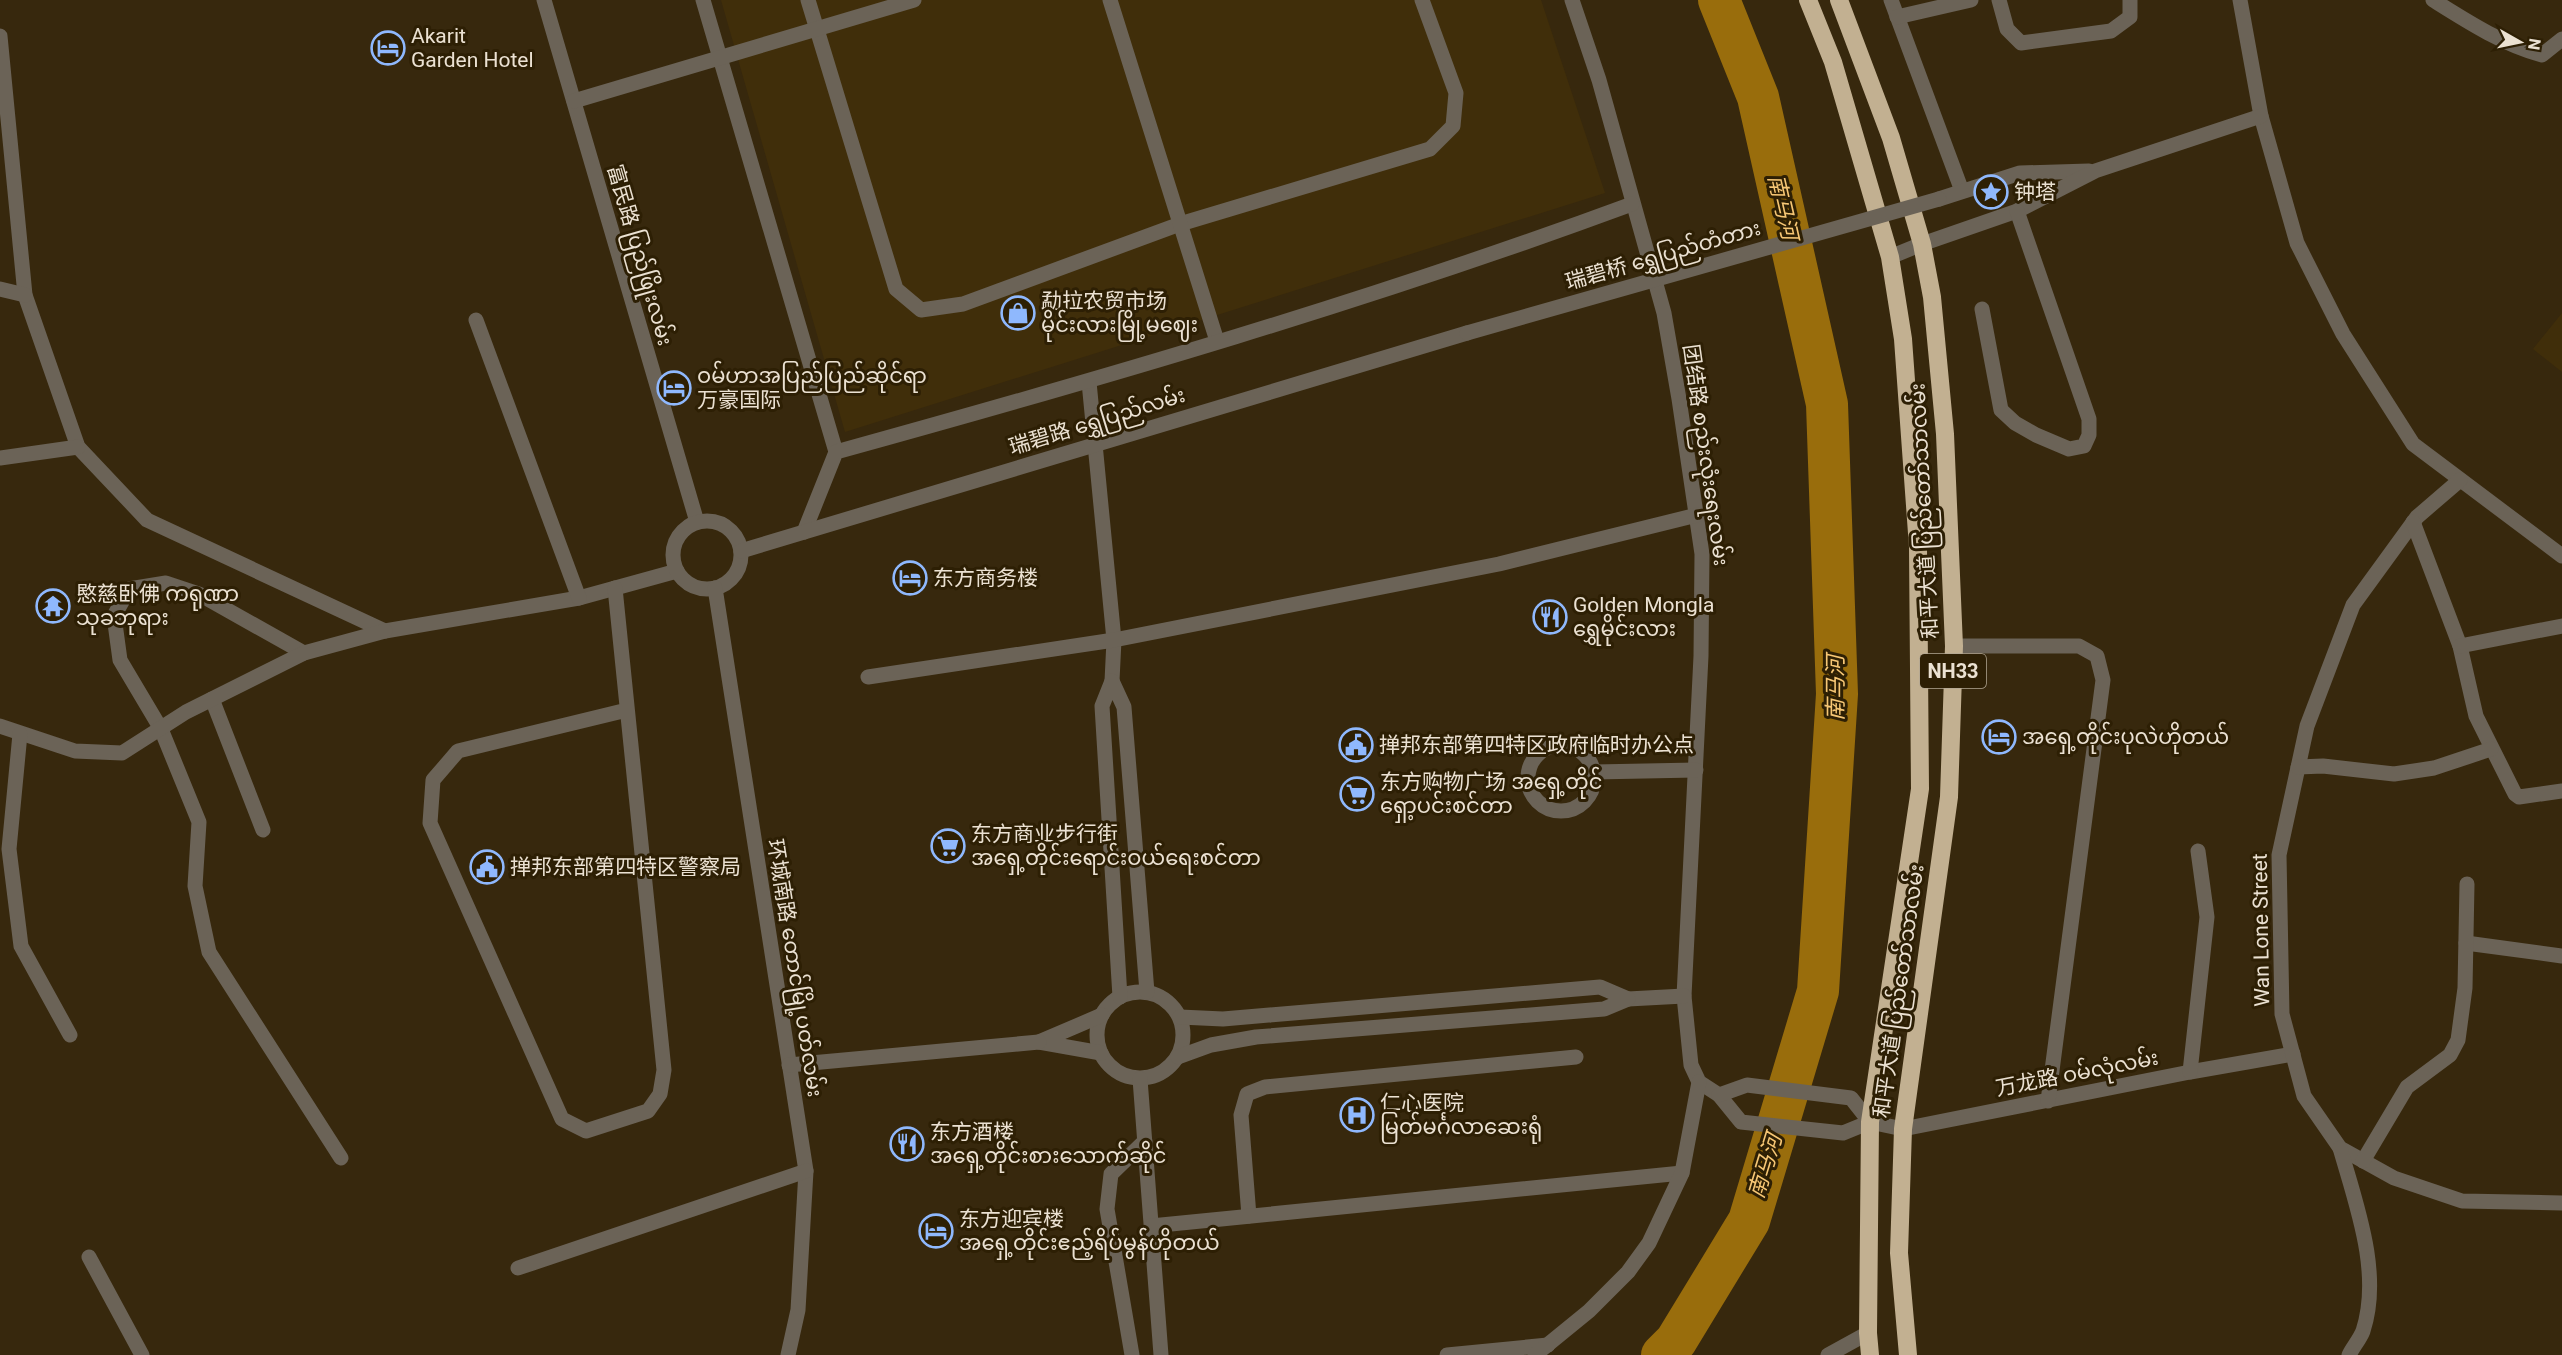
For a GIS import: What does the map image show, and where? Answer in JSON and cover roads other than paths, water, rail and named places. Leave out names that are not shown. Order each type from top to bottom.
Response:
[{"type":"highway","name":"和平大道 ပြည်တော်သာလမ်း","points":[[1808,0],[1833,62],[1890,257],[1903,339],[1918,547],[1920,789],[1870,1122],[1868,1333],[1870,1355]]},
{"type":"highway","name":"和平大道 ပြည်တော်သာလမ်း","points":[[1839,0],[1891,138],[1922,244],[1932,297],[1945,434],[1954,646],[1948,797],[1903,1129],[1899,1253],[1908,1355]]},
{"type":"street","name":"富民路 ပြည်ဖြိုးလမ်း","points":[[544,0],[696,522]]},
{"type":"street","points":[[703,0],[836,452],[804,532]]},
{"type":"street","points":[[808,0],[896,289],[921,310],[963,304],[1180,224],[1430,149],[1453,126],[1456,93],[1422,0]]},
{"type":"street","points":[[574,101],[914,0]]},
{"type":"street","points":[[1110,0],[1217,341]]},
{"type":"street","name":"团结路 စည်းလုံးရေးလမ်း","points":[[1572,0],[1599,80],[1664,313],[1702,554],[1696,770],[1684,996],[1687,1044],[1691,1065],[1699,1082]]},
{"type":"street","points":[[1891,0],[1962,191],[2020,172],[2095,171]]},
{"type":"street","points":[[1897,17],[1971,0]]},
{"type":"street","points":[[1999,0],[2007,29],[2021,43],[2111,31],[2130,17],[2130,0]]},
{"type":"street","points":[[2240,0],[2261,116],[2297,243],[2343,334],[2412,444],[2562,556]]},
{"type":"street","points":[[2433,0],[2517,48],[2542,55],[2562,39]]},
{"type":"street","points":[[0,36],[25,295],[78,447],[147,520],[385,631]]},
{"type":"street","points":[[1890,257],[2017,211],[2095,171],[2261,116]]},
{"type":"street","name":"瑞碧桥 ရွှေပြည်တံတား","points":[[1467,333],[1962,191]]},
{"type":"street","points":[[836,452],[1089,382],[1511,249],[1632,204]]},
{"type":"street","points":[[1982,309],[2001,410],[2015,423],[2036,435],[2069,449],[2084,446],[2089,435],[2089,419],[2017,211]]},
{"type":"street","points":[[0,289],[25,295]]},
{"type":"street","points":[[476,320],[579,598]]},
{"type":"street","name":"瑞碧路 ရွှေပြည်လမ်း","points":[[741,551],[1094,443],[1467,333]]},
{"type":"street","points":[[1089,382],[1114,640],[1112,681],[1102,706],[1120,997]]},
{"type":"street","points":[[0,458],[78,447]]},
{"type":"street","name":"Wan Lone Street","points":[[2460,480],[2413,522],[2353,605],[2307,726],[2279,855],[2282,1014],[2304,1096],[2340,1148],[2394,1178],[2462,1201],[2562,1203]]},
{"type":"street","points":[[868,677],[1114,640],[1499,564],[1696,515]]},
{"type":"street","points":[[696,522],[716,522],[725,526],[733,533],[741,551],[737,570],[732,578],[715,588],[693,586],[677,571],[674,561],[676,542],[688,527],[696,522]]},
{"type":"street","points":[[2413,522],[2460,646],[2476,716],[2515,794],[2519,797],[2562,791]]},
{"type":"street","points":[[0,726],[75,751],[122,753],[212,699],[304,653],[385,631],[579,598],[677,571]]},
{"type":"street","points":[[304,653],[199,594],[166,583],[129,589],[114,616],[120,660],[161,729],[199,822],[195,886],[208,952],[341,1158]]},
{"type":"street","points":[[615,588],[664,1070],[660,1094],[648,1111],[586,1131],[562,1119],[430,823],[433,780],[458,751],[627,710]]},
{"type":"street","name":"环城南路 တောင်မြို့ပတ်လမ်း","points":[[715,588],[806,1171],[798,1310],[788,1355]]},
{"type":"street","points":[[2460,646],[2562,626]]},
{"type":"street","points":[[1954,646],[2079,646],[2097,656],[2103,680],[2048,1101]]},
{"type":"street","points":[[1112,681],[1124,707],[1147,992]]},
{"type":"street","points":[[212,699],[262,830]]},
{"type":"street","points":[[20,734],[9,849],[21,946],[70,1035]]},
{"type":"street","points":[[1557,745],[1569,745],[1581,751],[1590,760],[1594,772],[1593,786],[1588,797],[1578,806],[1566,811],[1552,810],[1540,804],[1532,794],[1528,781],[1529,768],[1535,757],[1545,748],[1557,745]]},
{"type":"street","points":[[2298,767],[2323,766],[2394,774],[2434,768],[2491,749]]},
{"type":"street","points":[[1594,772],[1696,770]]},
{"type":"street","points":[[2190,1072],[2207,917],[2198,851]]},
{"type":"street","points":[[2363,1161],[2407,1087],[2450,1055],[2458,1040],[2465,988],[2467,884]]},
{"type":"street","points":[[2466,943],[2562,956]]},
{"type":"street","points":[[1180,1017],[1223,1019],[1600,987],[1628,999]]},
{"type":"street","points":[[1147,992],[1161,997],[1173,1006],[1180,1017],[1183,1042],[1178,1056],[1168,1069],[1155,1076],[1140,1079],[1125,1076],[1116,1071],[1101,1053],[1097,1030],[1108,1005],[1131,993],[1147,992]]},
{"type":"street","points":[[1178,1056],[1211,1045],[1256,1036],[1604,1009],[1628,999],[1684,996]]},
{"type":"street","points":[[1039,1042],[1102,1015]]},
{"type":"street","points":[[789,1065],[1039,1042],[1101,1053]]},
{"type":"street","name":"万龙路 ဝမ်လုံလမ်း","points":[[1870,1122],[1903,1129],[2293,1054]]},
{"type":"street","points":[[1249,1216],[1241,1114],[1247,1094],[1265,1087],[1576,1057]]},
{"type":"street","points":[[1140,1079],[1161,1355]]},
{"type":"street","points":[[1535,1355],[1589,1311],[1628,1272],[1649,1242],[1682,1173],[1699,1082],[1719,1095],[1741,1122],[1843,1133],[1870,1122],[1851,1098],[1747,1085],[1719,1095]]},
{"type":"street","points":[[1132,1355],[1107,1209],[1111,1174],[1145,1141]]},
{"type":"street","points":[[2340,1148],[2367,1243],[2369,1291],[2363,1331],[2349,1355]]},
{"type":"street","points":[[518,1268],[806,1171]]},
{"type":"street","points":[[1151,1226],[1682,1173]]},
{"type":"street","points":[[89,1257],[142,1355]]},
{"type":"street","points":[[1828,1355],[1868,1333]]},
{"type":"street","points":[[1447,1355],[1549,1345]]},
{"type":"waterway","name":"南马河","points":[[1662,1355],[1676,1341],[1749,1221],[1818,991],[1837,694],[1827,404],[1758,97],[1719,0]]},
{"type":"place","name":"Akarit Garden Hotel","points":[[388,48]]},
{"type":"place","name":"钟塔","points":[[1991,192]]},
{"type":"place","name":"勐拉农贸市场 မိုင်းလားမြို့မဈေး","points":[[1018,313]]},
{"type":"place","name":"ဝမ်ဟာအပြည်ပြည်ဆိုင်ရာ 万豪国际","points":[[674,388]]},
{"type":"place","name":"东方商务楼","points":[[910,578]]},
{"type":"place","name":"愍慈卧佛 ကရုဏာ သုခဘုရား","points":[[53,606]]},
{"type":"place","name":"Golden Mongla ရွှေမိုင်းလား","points":[[1550,617]]},
{"type":"place","name":"အရှေ့တိုင်းပုလဲဟိုတယ်","points":[[1999,737]]},
{"type":"place","name":"掸邦东部第四特区政府临时办公点","points":[[1356,745]]},
{"type":"place","name":"东方购物广场 အရှေ့တိုင် ရှော့ပင်းစင်တာ","points":[[1357,794]]},
{"type":"place","name":"东方商业步行街 အရှေ့တိုင်းရောင်းဝယ်ရေးစင်တာ","points":[[948,846]]},
{"type":"place","name":"掸邦东部第四特区警察局","points":[[487,867]]},
{"type":"place","name":"仁心医院 မြတ်မင်္ဂလာဆေးရုံ","points":[[1357,1115]]},
{"type":"place","name":"东方酒楼 အရှေ့တိုင်းစားသောက်ဆိုင်","points":[[907,1144]]},
{"type":"place","name":"东方迎宾楼 အရှေ့တိုင်းဧည့်ရိပ်မွန်ဟိုတယ်","points":[[936,1231]]}]
